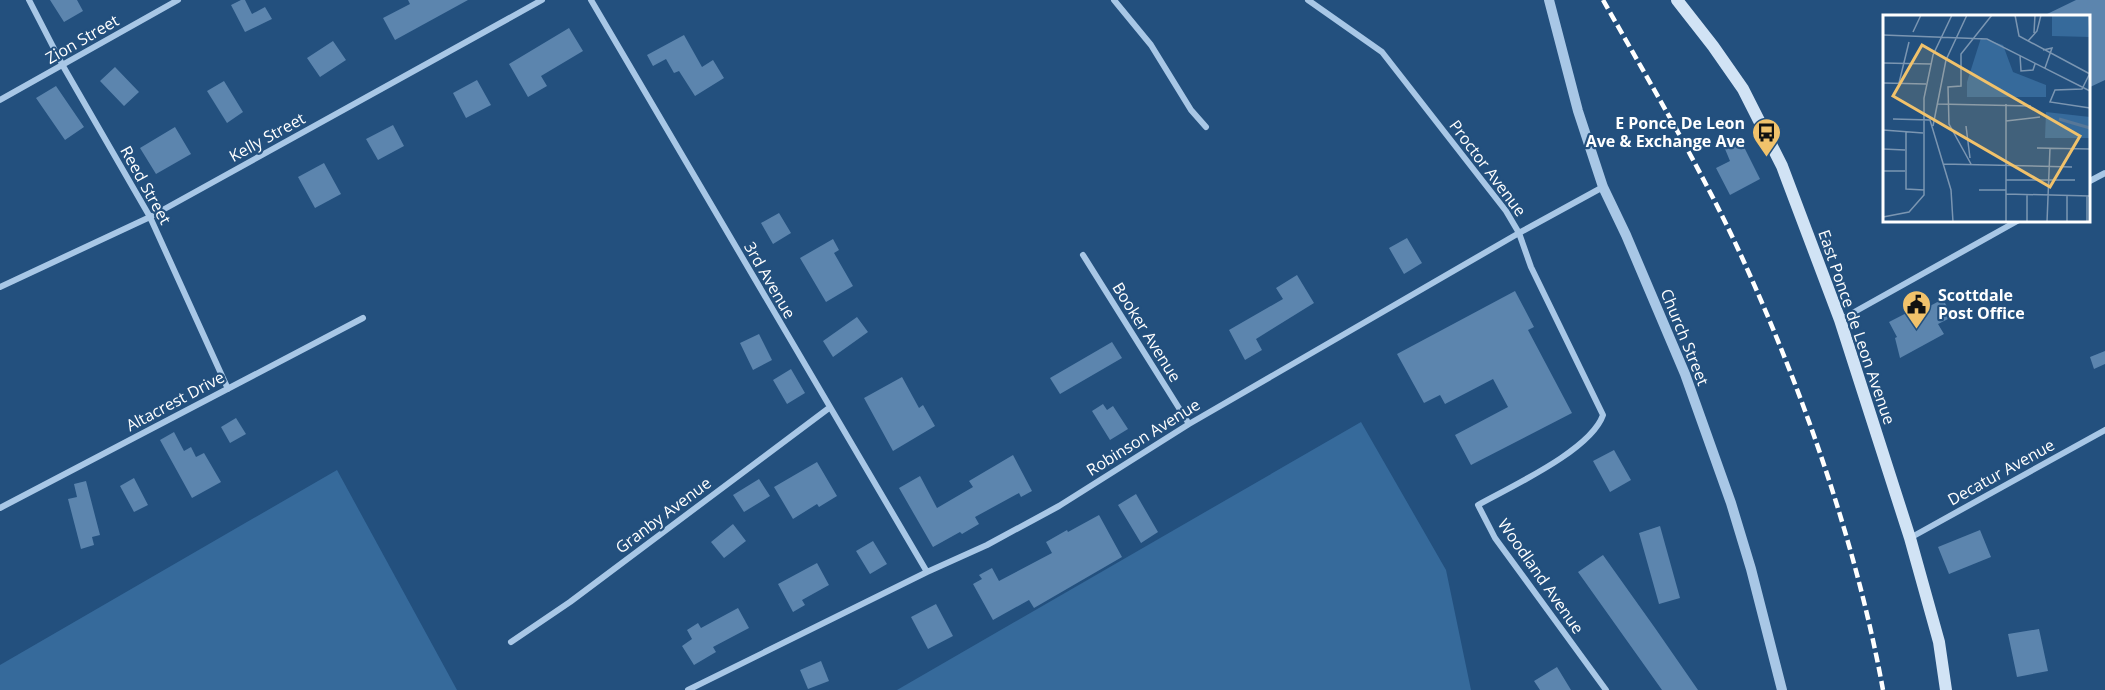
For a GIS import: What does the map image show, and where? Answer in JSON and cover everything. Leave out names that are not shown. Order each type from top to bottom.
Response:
[{"type":"main road","name":"East Ponce de Leon Avenue","points":[[1677,0],[1730,69],[1760,120],[1782,166],[1840,320],[1910,538],[1938,642],[1946,690]]},
{"type":"street","name":"Reed Street","points":[[29,0],[63,66],[150,217],[228,389]]},
{"type":"street","name":"Zion Street","points":[[0,100],[178,0]]},
{"type":"street","name":"Kelly Street","points":[[0,287],[150,217],[542,0]]},
{"type":"street","name":"3rd Avenue","points":[[591,0],[927,572]]},
{"type":"street","points":[[1114,0],[1150,45],[1191,110],[1206,127]]},
{"type":"street","name":"Proctor Avenue","points":[[1308,0],[1382,52],[1506,212],[1519,233],[1531,267],[1603,415],[1599,426]]},
{"type":"street","name":"Church Street","points":[[1549,0],[1578,111],[1603,187],[1685,374],[1706,434],[1751,569],[1782,690]]},
{"type":"street","points":[[2090,181],[2105,173]]},
{"type":"street","name":"Robinson Avenue","points":[[688,690],[927,572],[987,545],[1059,506],[1189,424],[1519,233],[1603,187]]},
{"type":"street","points":[[1840,320],[2015,222]]},
{"type":"street","name":"Booker Avenue","points":[[1083,255],[1189,424]]},
{"type":"street","name":"Altacrest Drive","points":[[0,508],[363,318]]},
{"type":"street","name":"Granby Avenue","points":[[511,642],[570,602],[830,408]]},
{"type":"street","name":"Woodland Avenue","points":[[1599,426],[1574,450],[1478,505],[1496,538],[1606,690]]},
{"type":"street","name":"Decatur Avenue","points":[[1910,538],[2105,429]]},
{"type":"shaded area","points":[[1361,422],[1446,570],[1471,690],[897,690]]},
{"type":"shaded area","points":[[337,470],[457,690],[0,690],[0,665]]},
{"type":"building","points":[[50,0],[77,0],[83,11],[64,22]]},
{"type":"building","points":[[245,0],[252,14],[265,7],[272,19],[245,32],[231,5]]},
{"type":"building","points":[[408,0],[468,0],[395,40],[383,18],[410,4]]},
{"type":"building","points":[[2076,0],[2105,0],[2105,80],[2090,87],[2090,15],[2045,15]]},
{"type":"building","points":[[569,28],[583,51],[541,76],[547,86],[528,97],[509,64]]},
{"type":"building","points":[[684,35],[702,67],[713,60],[724,78],[695,96],[679,71],[674,73],[666,59],[653,66],[647,55]]},
{"type":"building","points":[[333,41],[346,60],[320,77],[307,58]]},
{"type":"building","points":[[115,67],[139,92],[124,106],[100,81]]},
{"type":"building","points":[[477,80],[491,105],[466,118],[453,93]]},
{"type":"building","points":[[224,81],[243,112],[227,123],[207,91]]},
{"type":"building","points":[[56,86],[84,127],[65,140],[36,98]]},
{"type":"building","points":[[393,125],[404,146],[378,160],[366,139]]},
{"type":"building","points":[[175,127],[191,154],[156,174],[140,148]]},
{"type":"building","points":[[1741,141],[1760,179],[1730,195],[1716,168],[1730,161],[1725,149]]},
{"type":"building","points":[[324,163],[341,194],[315,208],[298,177]]},
{"type":"building","points":[[779,213],[791,233],[773,244],[761,223]]},
{"type":"building","points":[[1407,238],[1422,263],[1404,274],[1389,248]]},
{"type":"building","points":[[833,239],[839,250],[834,253],[853,286],[826,302],[800,258]]},
{"type":"building","points":[[1297,275],[1314,303],[1256,339],[1262,350],[1245,360],[1229,330],[1283,299],[1276,288]]},
{"type":"building","points":[[1515,291],[1534,327],[1528,330],[1572,413],[1471,465],[1455,435],[1508,407],[1493,379],[1445,404],[1440,395],[1424,403],[1397,354]]},
{"type":"building","name":"Scottdale Post Office","points":[[1943,299],[1952,317],[1938,324],[1944,334],[1900,358],[1895,338],[1897,337],[1889,322],[1926,303],[1928,307]]},
{"type":"building","points":[[857,317],[868,332],[833,357],[823,341]]},
{"type":"building","points":[[759,334],[772,360],[753,370],[740,343]]},
{"type":"building","points":[[1112,342],[1122,358],[1060,394],[1050,378]]},
{"type":"building","points":[[2105,351],[2105,364],[2094,369],[2090,357]]},
{"type":"building","points":[[791,369],[805,393],[787,404],[773,380]]},
{"type":"building","points":[[902,377],[919,408],[923,405],[935,426],[893,451],[864,398]]},
{"type":"building","points":[[1103,404],[1107,410],[1113,406],[1128,429],[1110,440],[1092,411]]},
{"type":"building","points":[[236,418],[246,434],[230,443],[221,427]]},
{"type":"building","points":[[174,432],[184,451],[191,447],[196,457],[204,453],[221,482],[192,498],[160,440]]},
{"type":"building","points":[[1614,450],[1631,480],[1610,492],[1593,461]]},
{"type":"building","points":[[1013,455],[1032,491],[1021,497],[1019,493],[975,517],[979,524],[933,547],[899,488],[920,476],[937,508],[973,487],[969,481]]},
{"type":"building","points":[[817,462],[837,496],[819,507],[817,504],[793,519],[774,487]]},
{"type":"building","points":[[134,478],[148,505],[134,512],[120,486]]},
{"type":"building","points":[[759,479],[770,496],[744,512],[733,495]]},
{"type":"building","points":[[86,481],[100,535],[92,537],[94,545],[81,549],[68,499],[77,497],[74,484]]},
{"type":"building","points":[[1136,494],[1158,532],[1141,543],[1118,505]]},
{"type":"building","points":[[1099,515],[1122,557],[1034,608],[1029,600],[993,620],[973,584],[982,579],[979,575],[992,568],[999,581],[1052,553],[1046,542]]},
{"type":"building","points":[[733,524],[746,541],[724,558],[711,542]]},
{"type":"building","points":[[1660,526],[1680,598],[1659,604],[1639,533]]},
{"type":"building","points":[[1980,530],[1991,557],[1949,574],[1938,547]]},
{"type":"building","points":[[873,541],[887,564],[870,574],[856,551]]},
{"type":"building","points":[[1603,555],[1698,690],[1662,690],[1578,572]]},
{"type":"building","points":[[817,563],[829,585],[802,600],[805,605],[793,612],[778,584]]},
{"type":"building","points":[[936,604],[953,636],[928,649],[911,617]]},
{"type":"building","points":[[738,608],[749,628],[713,647],[716,652],[694,665],[682,646],[692,639],[687,630],[698,623],[701,628]]},
{"type":"building","points":[[2039,629],[2048,671],[2017,677],[2008,634]]},
{"type":"building","points":[[821,661],[829,681],[808,689],[800,670]]},
{"type":"building","points":[[1557,667],[1571,690],[1540,690],[1534,681]]},
{"type":"railway","points":[[1603,0],[1707,187],[1739,251],[1784,357],[1805,411],[1842,522],[1872,634],[1883,690]]},
{"type":"place","name":"E Ponce De Leon Ave & Exchange Ave","points":[[1766,158]]},
{"type":"place","name":"Scottdale Post Office","points":[[1917,330]]}]
